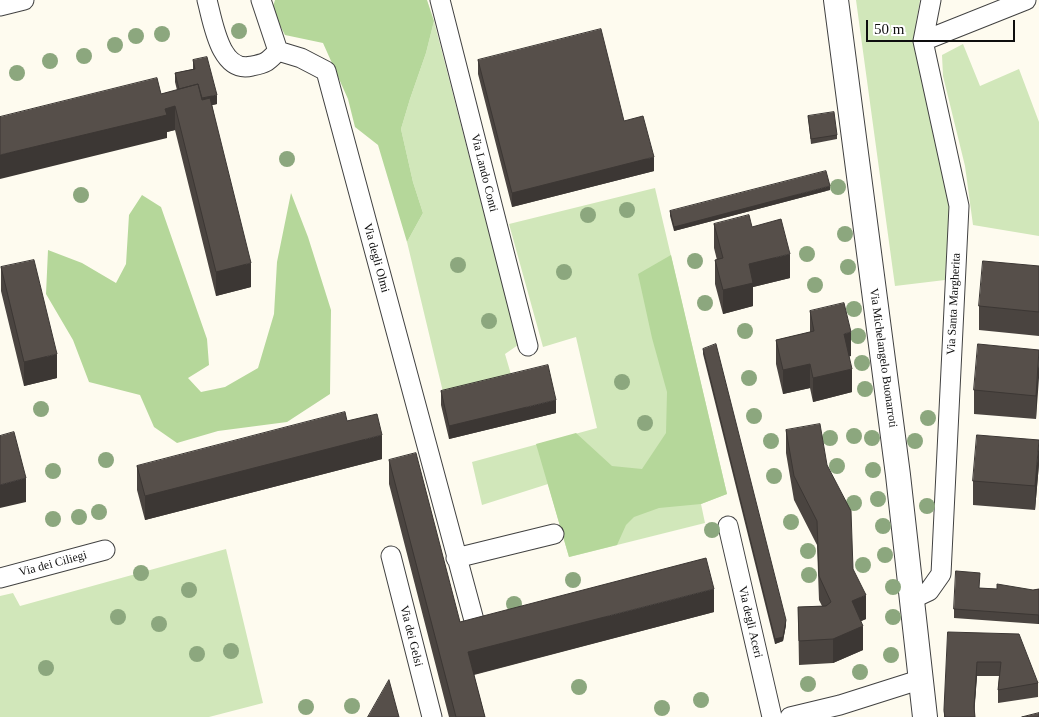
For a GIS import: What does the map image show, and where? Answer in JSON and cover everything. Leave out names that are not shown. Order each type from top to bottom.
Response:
[{"type":"street","points":[[0,6],[24,0]]},
{"type":"street","points":[[207,0],[222,50],[232,64],[247,68],[267,63],[278,51],[261,0]]},
{"type":"street","name":"Via Lando Conti","points":[[440,0],[528,346]]},
{"type":"street","name":"Via Michelangelo Buonarroti","points":[[836,0],[898,476],[926,717]]},
{"type":"street","name":"Via Santa Margherita","points":[[912,598],[929,591],[941,574],[959,206],[923,42],[931,0]]},
{"type":"street","points":[[923,42],[1026,0]]},
{"type":"street","name":"Via degli Olmi","points":[[278,51],[301,58],[326,71],[456,558]]},
{"type":"street","name":"Via degli Aceri","points":[[728,526],[772,717]]},
{"type":"street","points":[[475,624],[456,558],[554,534]]},
{"type":"street","name":"Via dei Ciliegi","points":[[0,578],[105,550]]},
{"type":"street","name":"Via dei Gelsi","points":[[391,556],[432,717]]},
{"type":"street","points":[[790,717],[841,711],[922,679]]},
{"type":"green space","points":[[275,0],[427,0],[434,21],[426,53],[401,129],[413,182],[423,213],[407,242],[378,145],[355,127],[348,99],[323,43],[285,35],[272,10]]},
{"type":"green space","points":[[856,0],[920,0],[916,23],[919,58],[950,194],[945,280],[895,286]]},
{"type":"green space","points":[[434,21],[518,345],[505,354],[512,378],[443,392],[407,242],[423,213],[413,182],[401,129],[426,53]]},
{"type":"green space","points":[[963,44],[980,86],[1019,69],[1039,122],[1039,236],[973,225],[965,166],[943,76],[942,55]]},
{"type":"green space","points":[[655,188],[727,494],[701,504],[705,523],[569,557],[548,484],[482,505],[472,462],[597,428],[576,337],[543,347],[509,224]]},
{"type":"green space","points":[[291,193],[308,237],[331,310],[330,394],[287,422],[218,431],[177,443],[154,427],[140,395],[89,382],[73,340],[46,294],[48,250],[82,263],[116,283],[126,264],[129,215],[142,195],[161,207],[207,339],[209,365],[188,378],[201,392],[225,387],[258,368],[274,314],[277,262]]},
{"type":"green space","points":[[671,255],[727,494],[701,504],[659,508],[634,517],[626,525],[617,545],[569,557],[536,444],[576,433],[612,466],[642,469],[666,433],[667,392],[652,338],[638,274]]},
{"type":"green space","points":[[226,549],[263,703],[209,717],[0,717],[0,596],[13,593],[20,606]]},
{"type":"building","points":[[601,29],[624,121],[643,116],[654,157],[512,193],[478,60]]},
{"type":"building","points":[[207,57],[217,95],[202,98],[198,84],[179,89],[175,73],[195,69],[193,60]]},
{"type":"building","points":[[157,78],[161,94],[198,84],[202,100],[210,98],[251,263],[216,272],[175,106],[165,109],[167,115],[0,155],[0,117]]},
{"type":"building","points":[[834,112],[837,135],[811,139],[808,116]]},
{"type":"building","points":[[826,171],[830,186],[674,227],[670,211]]},
{"type":"building","points":[[749,215],[752,227],[781,219],[790,254],[749,264],[753,283],[723,290],[715,260],[723,258],[714,224]]},
{"type":"building","points":[[34,260],[57,354],[24,362],[1,267]]},
{"type":"building","points":[[983,261],[1039,266],[1039,312],[979,306]]},
{"type":"building","points":[[844,303],[851,332],[844,334],[852,369],[813,378],[810,364],[783,370],[776,340],[814,331],[810,311]]},
{"type":"building","points":[[716,344],[786,620],[783,637],[775,639],[703,349]]},
{"type":"building","points":[[978,344],[1039,350],[1036,396],[974,390]]},
{"type":"building","points":[[548,365],[556,400],[449,426],[441,391]]},
{"type":"building","points":[[345,412],[347,421],[377,414],[382,435],[145,496],[137,466]]},
{"type":"building","points":[[820,424],[827,465],[851,511],[853,569],[866,595],[852,601],[863,626],[833,639],[799,641],[798,607],[826,606],[831,602],[819,576],[817,521],[794,476],[786,430]]},
{"type":"building","points":[[14,432],[26,478],[0,485],[0,436]]},
{"type":"building","points":[[977,435],[1039,440],[1035,486],[973,481]]},
{"type":"building","points":[[416,453],[460,622],[706,558],[714,589],[468,652],[485,717],[456,717],[389,460]]},
{"type":"building","points":[[956,571],[980,573],[979,588],[997,589],[997,584],[1033,590],[1039,589],[1039,615],[954,609]]},
{"type":"building","points":[[948,632],[1019,634],[1038,683],[998,690],[1001,662],[977,662],[975,717],[945,717]]},
{"type":"building","points":[[389,680],[399,717],[368,717]]},
{"type":"building","points":[[1039,713],[1039,717],[1022,717]]}]
